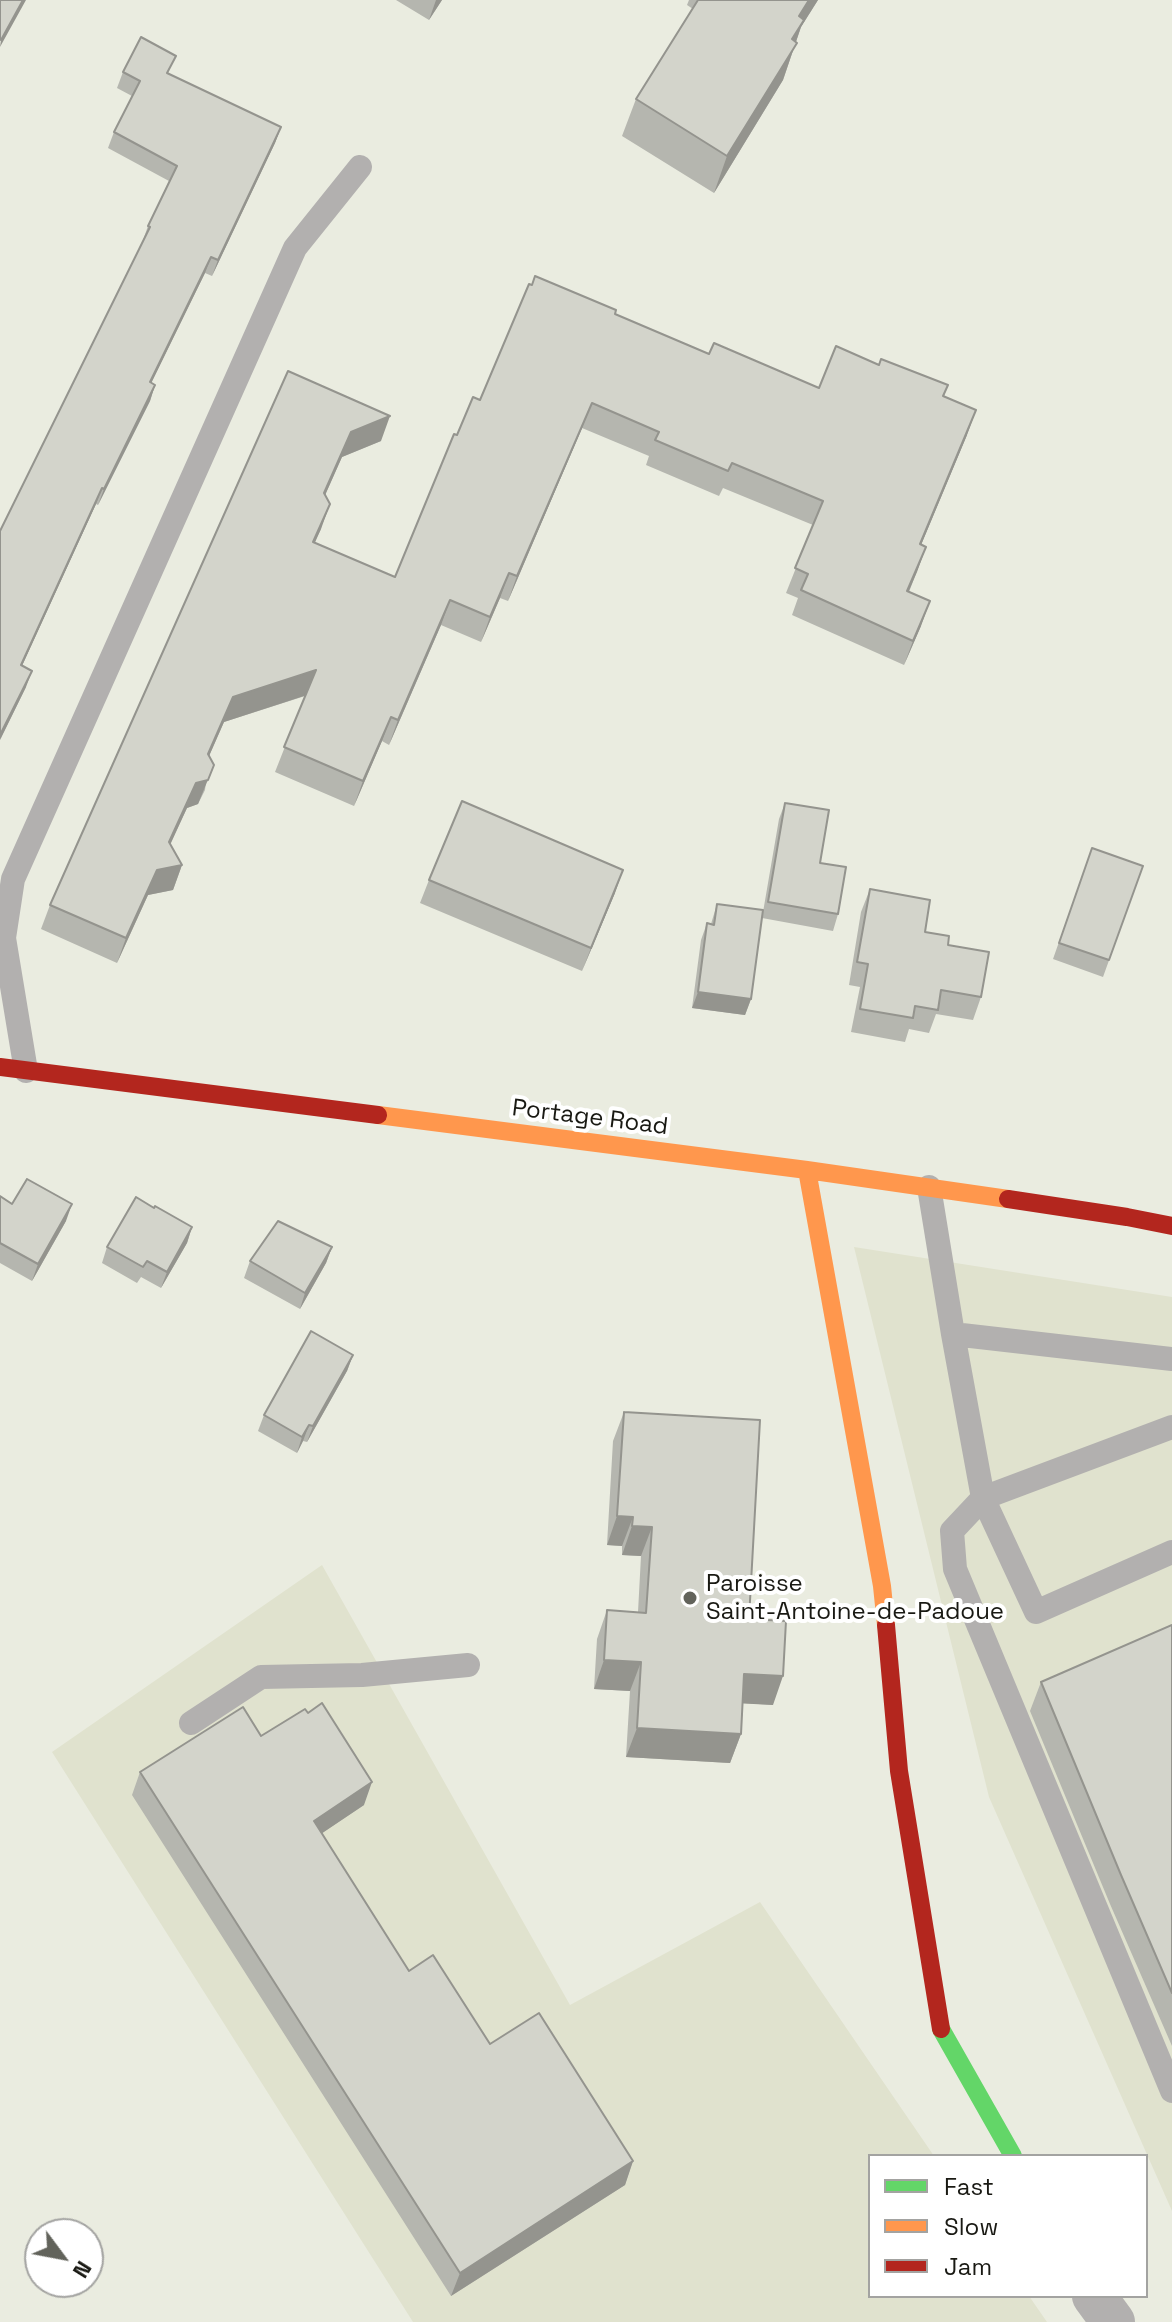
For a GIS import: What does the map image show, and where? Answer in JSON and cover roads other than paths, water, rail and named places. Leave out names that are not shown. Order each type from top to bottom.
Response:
[{"type":"street","name":"Portage Road","points":[[0,1067],[807,1170],[1172,1226]]},
{"type":"street","points":[[807,1170],[882,1586],[899,1771],[940,2028],[1012,2154]]},
{"type":"street","points":[[1095,2298],[1113,2322]]},
{"type":"lane","points":[[26,1071],[4,938],[13,879],[295,248],[360,167]]},
{"type":"lane","points":[[929,1187],[983,1498],[1036,1612],[1172,1552]]},
{"type":"lane","points":[[953,1334],[1172,1359]]},
{"type":"lane","points":[[1172,1427],[983,1498],[952,1531],[955,1569],[1172,2091]]},
{"type":"lane","points":[[191,1723],[261,1677],[362,1675],[468,1665]]},
{"type":"place","name":"Paroisse Saint-Antoine-de-Padoue","points":[[690,1598]]}]
